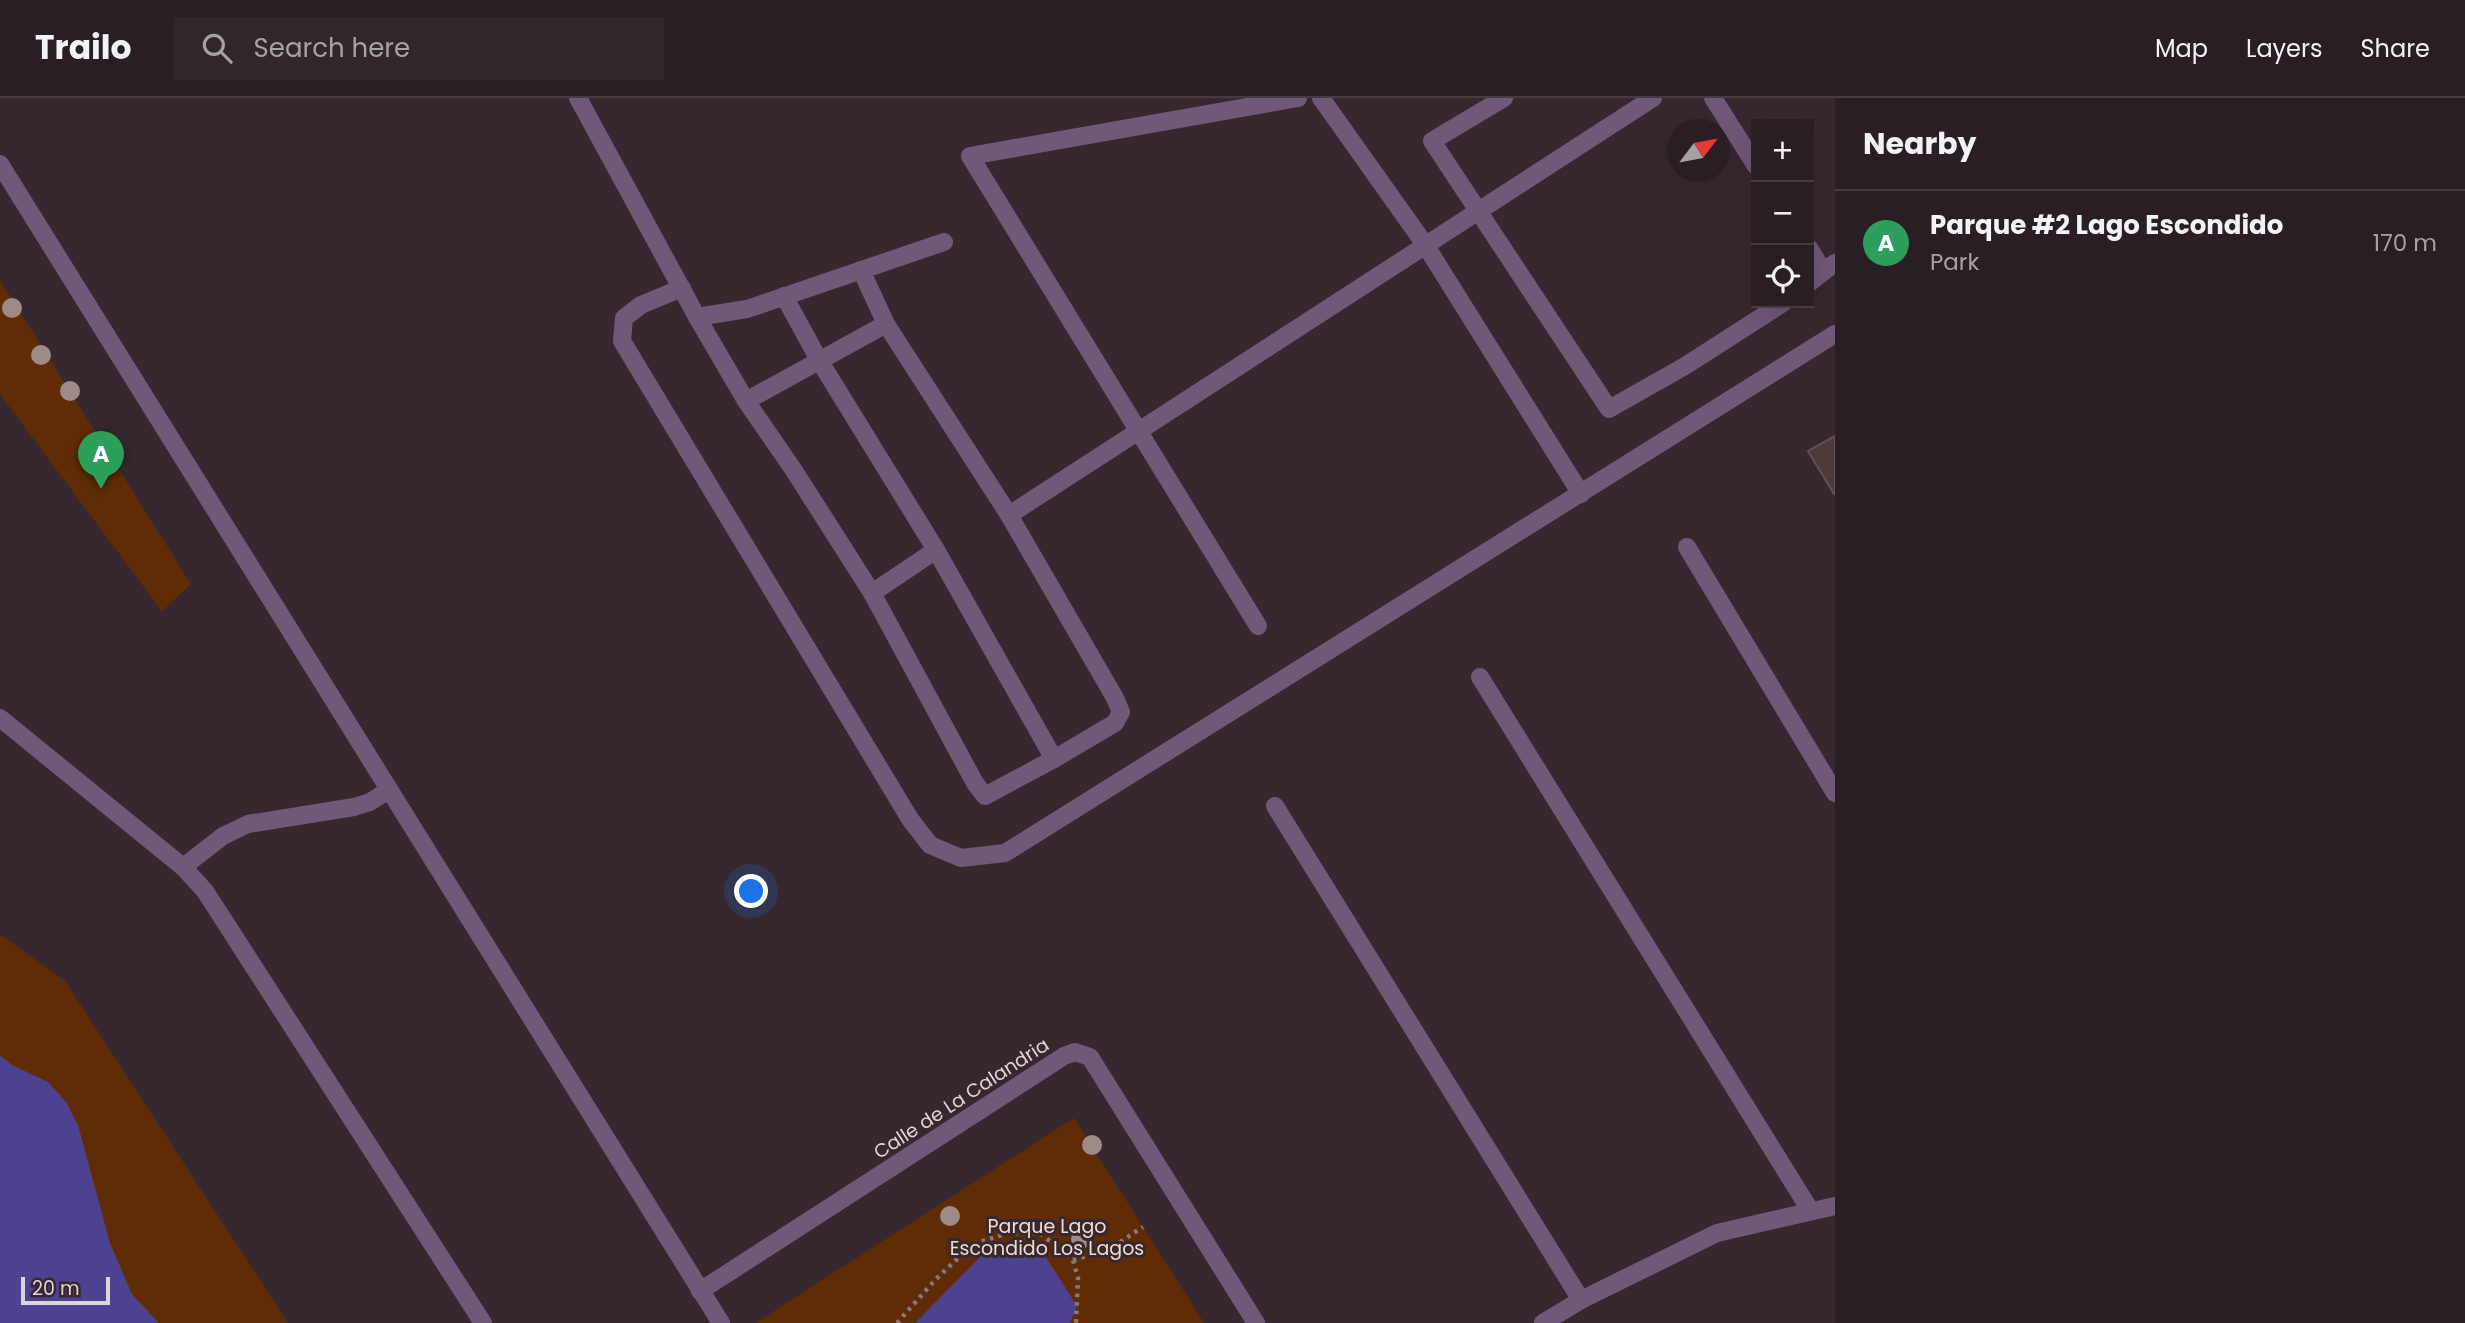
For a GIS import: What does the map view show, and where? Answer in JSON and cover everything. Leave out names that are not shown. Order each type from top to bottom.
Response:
[{"type":"street","points":[[578,98],[697,317],[746,401],[872,593],[975,783],[985,796],[1115,723],[1121,712],[1009,515],[886,324],[861,270]]},
{"type":"street","points":[[1258,626],[970,156],[1298,98]]},
{"type":"street","points":[[1321,98],[1426,246],[1581,494]]},
{"type":"street","points":[[1504,98],[1432,141],[1609,409],[1685,366],[1775,308]]},
{"type":"street","points":[[1009,515],[1653,98]]},
{"type":"street","points":[[1713,98],[1751,158]]},
{"type":"street","points":[[0,164],[721,1323]]},
{"type":"street","points":[[697,317],[747,309],[944,243]]},
{"type":"street","points":[[1814,253],[1829,267],[1814,279]]},
{"type":"street","points":[[682,288],[640,305],[624,318],[622,341],[910,819],[930,845],[961,858],[1005,853],[1835,334]]},
{"type":"street","points":[[784,296],[819,360],[936,550],[1055,759]]},
{"type":"street","points":[[746,401],[886,324]]},
{"type":"street","points":[[1687,547],[1835,793]]},
{"type":"street","points":[[872,593],[936,550]]},
{"type":"street","points":[[1480,677],[1810,1210]]},
{"type":"street","points":[[0,718],[183,867],[205,891],[483,1323]]},
{"type":"street","points":[[183,867],[223,836],[247,824],[355,807],[370,802],[388,790]]},
{"type":"street","points":[[1275,806],[1581,1300]]},
{"type":"street","name":"Calle de La Calandria","points":[[700,1290],[1075,1052],[1090,1057],[1256,1323]]},
{"type":"street","points":[[1544,1323],[1581,1300],[1717,1233],[1835,1206]]},
{"type":"path","points":[[1073,1259],[1108,1250],[1143,1227]]},
{"type":"path","points":[[897,1323],[935,1280],[973,1244],[1008,1233],[1041,1234],[1073,1259],[1078,1278],[1076,1323]]},
{"type":"green space","points":[[0,280],[191,584],[162,611],[0,394]]},
{"type":"green space","points":[[0,934],[65,981],[288,1323],[0,1323]]},
{"type":"green space","name":"Parque Lago Escondido Los Lagos","points":[[1074,1118],[1204,1323],[757,1322]]},
{"type":"shaded area","points":[[0,1055],[12,1065],[48,1082],[66,1102],[78,1125],[110,1243],[132,1294],[159,1323],[0,1323]]},
{"type":"shaded area","points":[[1037,1243],[1077,1306],[1070,1323],[915,1323],[987,1250]]},
{"type":"building","points":[[1835,436],[1835,494],[1834,494],[1808,451]]},
{"type":"place","name":"Parque #2 Lago Escondido","points":[[101,489]]}]
